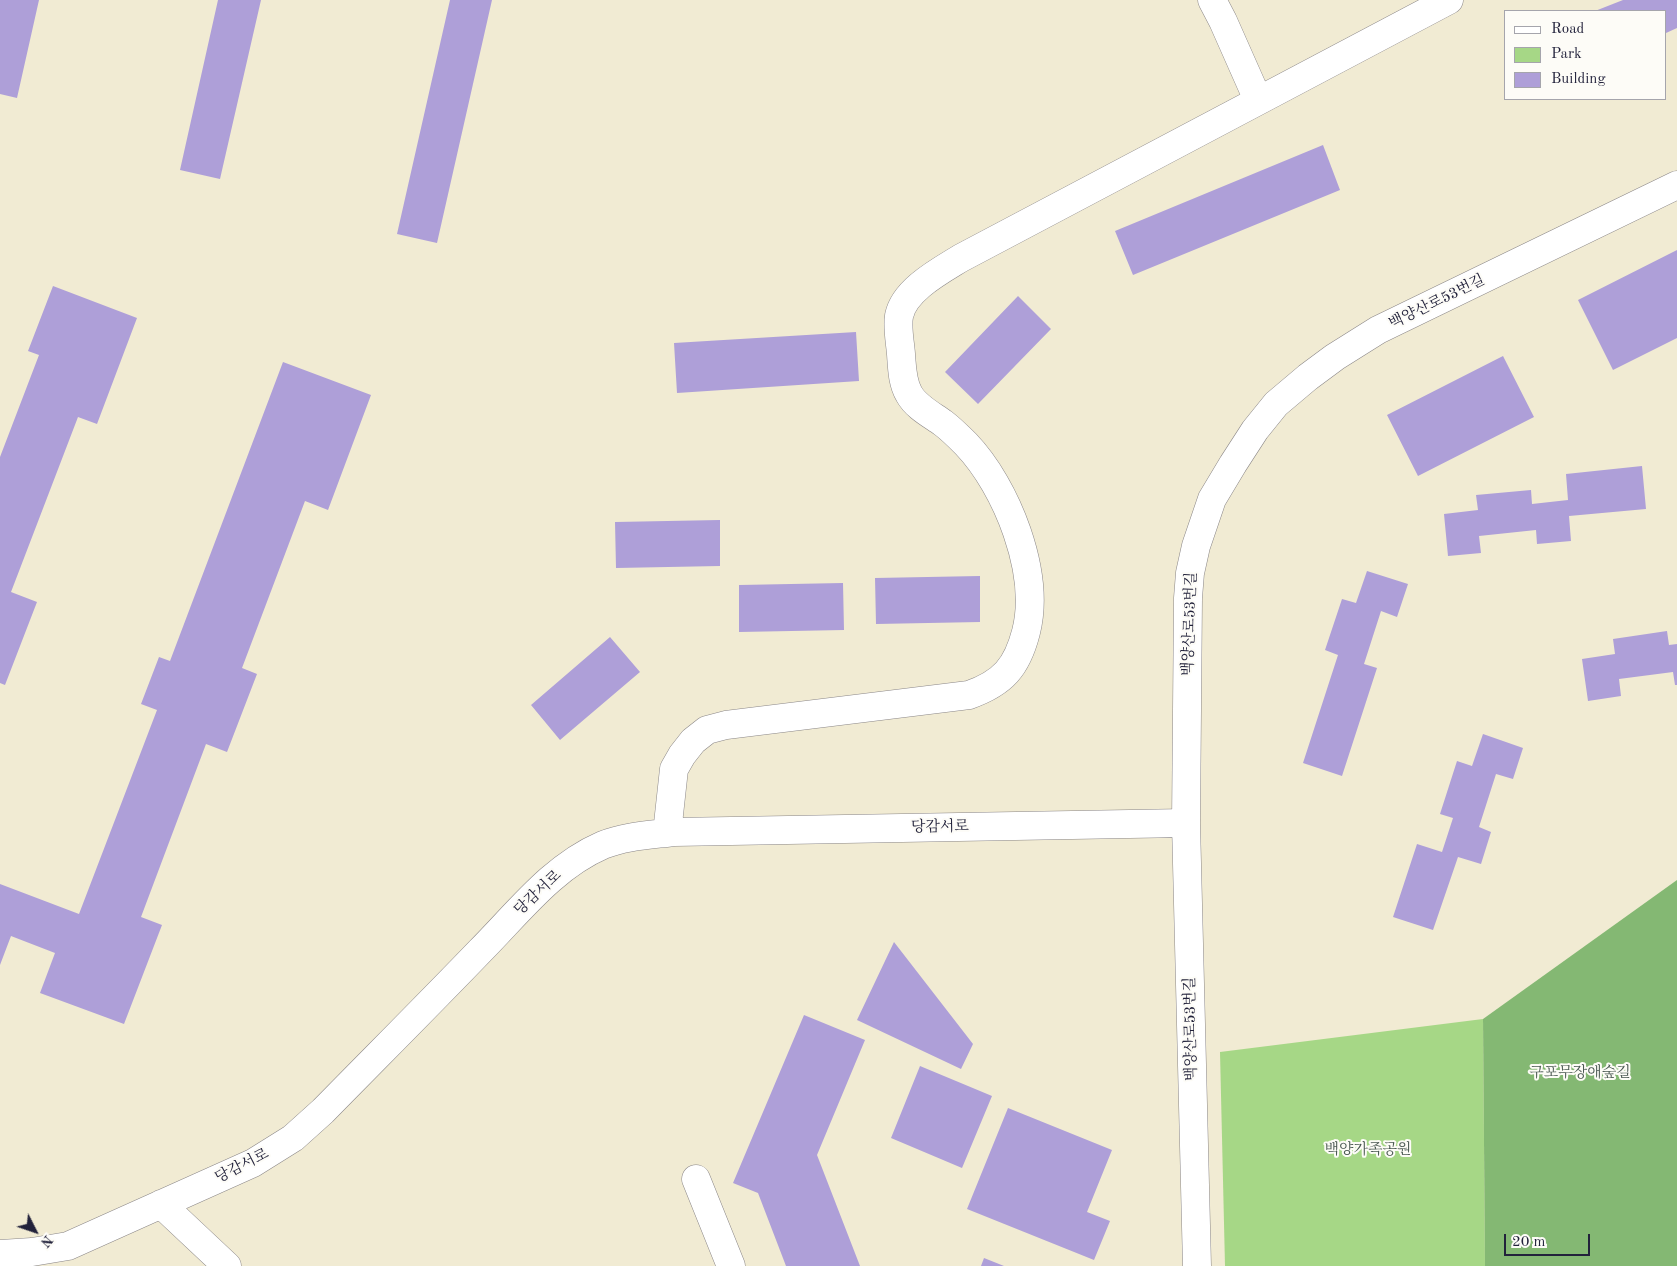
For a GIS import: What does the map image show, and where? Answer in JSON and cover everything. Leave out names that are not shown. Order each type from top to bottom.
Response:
[{"type":"street","points":[[1212,0],[1224,21],[1258,100]]},
{"type":"street","points":[[667,833],[674,769],[693,741],[707,730],[726,725],[969,695],[983,690],[998,681],[1010,669],[1021,651],[1029,611],[1029,579],[1022,546],[1002,497],[988,472],[967,445],[946,425],[920,407],[909,394],[903,376],[898,324],[902,306],[910,295],[929,278],[961,258],[1449,0]]},
{"type":"street","name":"백양산로53번길","points":[[1197,1266],[1186,823],[1188,598],[1190,573],[1196,546],[1212,499],[1255,430],[1276,404],[1335,357],[1378,330],[1677,185]]},
{"type":"street","name":"당감서로","points":[[0,1254],[32,1252],[68,1246],[253,1163],[293,1138],[323,1111],[533,895],[572,862],[604,845],[633,837],[667,833],[1186,823]]},
{"type":"street","points":[[696,1179],[731,1266]]},
{"type":"street","points":[[161,1204],[227,1266]]},
{"type":"green space","name":"구포무장애숲길","points":[[1677,880],[1677,1266],[1485,1266],[1483,1019]]},
{"type":"green space","name":"백양가족공원","points":[[1483,1019],[1485,1266],[1225,1266],[1220,1052]]},
{"type":"building","points":[[0,0],[39,0],[17,98],[0,94]]},
{"type":"building","points":[[218,0],[261,0],[220,179],[180,170]]},
{"type":"building","points":[[450,0],[492,0],[437,243],[397,234]]},
{"type":"building","points":[[1623,0],[1677,0],[1677,28],[1667,33],[1667,10],[1598,10]]},
{"type":"building","points":[[1323,145],[1340,190],[1133,275],[1115,231]]},
{"type":"building","points":[[1677,250],[1677,338],[1613,370],[1578,300]]},
{"type":"building","points":[[53,286],[137,318],[97,424],[78,417],[11,592],[37,602],[5,685],[0,683],[0,457],[39,355],[28,351]]},
{"type":"building","points":[[1018,296],[1051,329],[978,404],[945,372]]},
{"type":"building","points":[[856,332],[859,381],[677,393],[674,343]]},
{"type":"building","points":[[1503,356],[1534,417],[1418,476],[1387,415]]},
{"type":"building","points":[[283,362],[371,395],[328,510],[305,501],[242,668],[257,674],[227,752],[206,744],[141,917],[162,925],[124,1024],[40,993],[55,953],[11,936],[0,965],[0,884],[79,914],[157,710],[141,704],[159,657],[170,661]]},
{"type":"building","points":[[1642,466],[1646,509],[1569,516],[1571,541],[1537,544],[1536,530],[1479,536],[1481,553],[1448,556],[1444,514],[1478,510],[1476,495],[1531,490],[1532,504],[1568,500],[1566,474]]},
{"type":"building","points":[[720,520],[720,566],[616,568],[615,522]]},
{"type":"building","points":[[1367,571],[1408,584],[1397,617],[1381,611],[1364,664],[1377,668],[1342,776],[1303,763],[1338,655],[1325,650],[1342,599],[1356,603]]},
{"type":"building","points":[[980,576],[980,622],[876,624],[875,578]]},
{"type":"building","points":[[843,583],[844,630],[739,632],[739,585]]},
{"type":"building","points":[[1667,631],[1669,645],[1677,644],[1677,685],[1675,685],[1673,672],[1619,679],[1621,696],[1588,701],[1582,659],[1615,654],[1613,639]]},
{"type":"building","points":[[610,637],[640,672],[560,740],[531,705]]},
{"type":"building","points":[[1483,734],[1523,748],[1513,779],[1496,774],[1479,827],[1491,832],[1481,864],[1458,857],[1433,930],[1393,917],[1417,844],[1442,852],[1453,818],[1440,814],[1457,761],[1472,766]]},
{"type":"building","points":[[894,942],[973,1044],[961,1069],[857,1020]]},
{"type":"building","points":[[804,1015],[865,1040],[817,1155],[860,1266],[786,1266],[758,1193],[733,1183]]},
{"type":"building","points":[[920,1066],[992,1096],[962,1168],[891,1138]]},
{"type":"building","points":[[1008,1108],[1112,1150],[1087,1212],[1110,1221],[1094,1260],[967,1209]]},
{"type":"building","points":[[984,1258],[1004,1266],[981,1266]]}]
